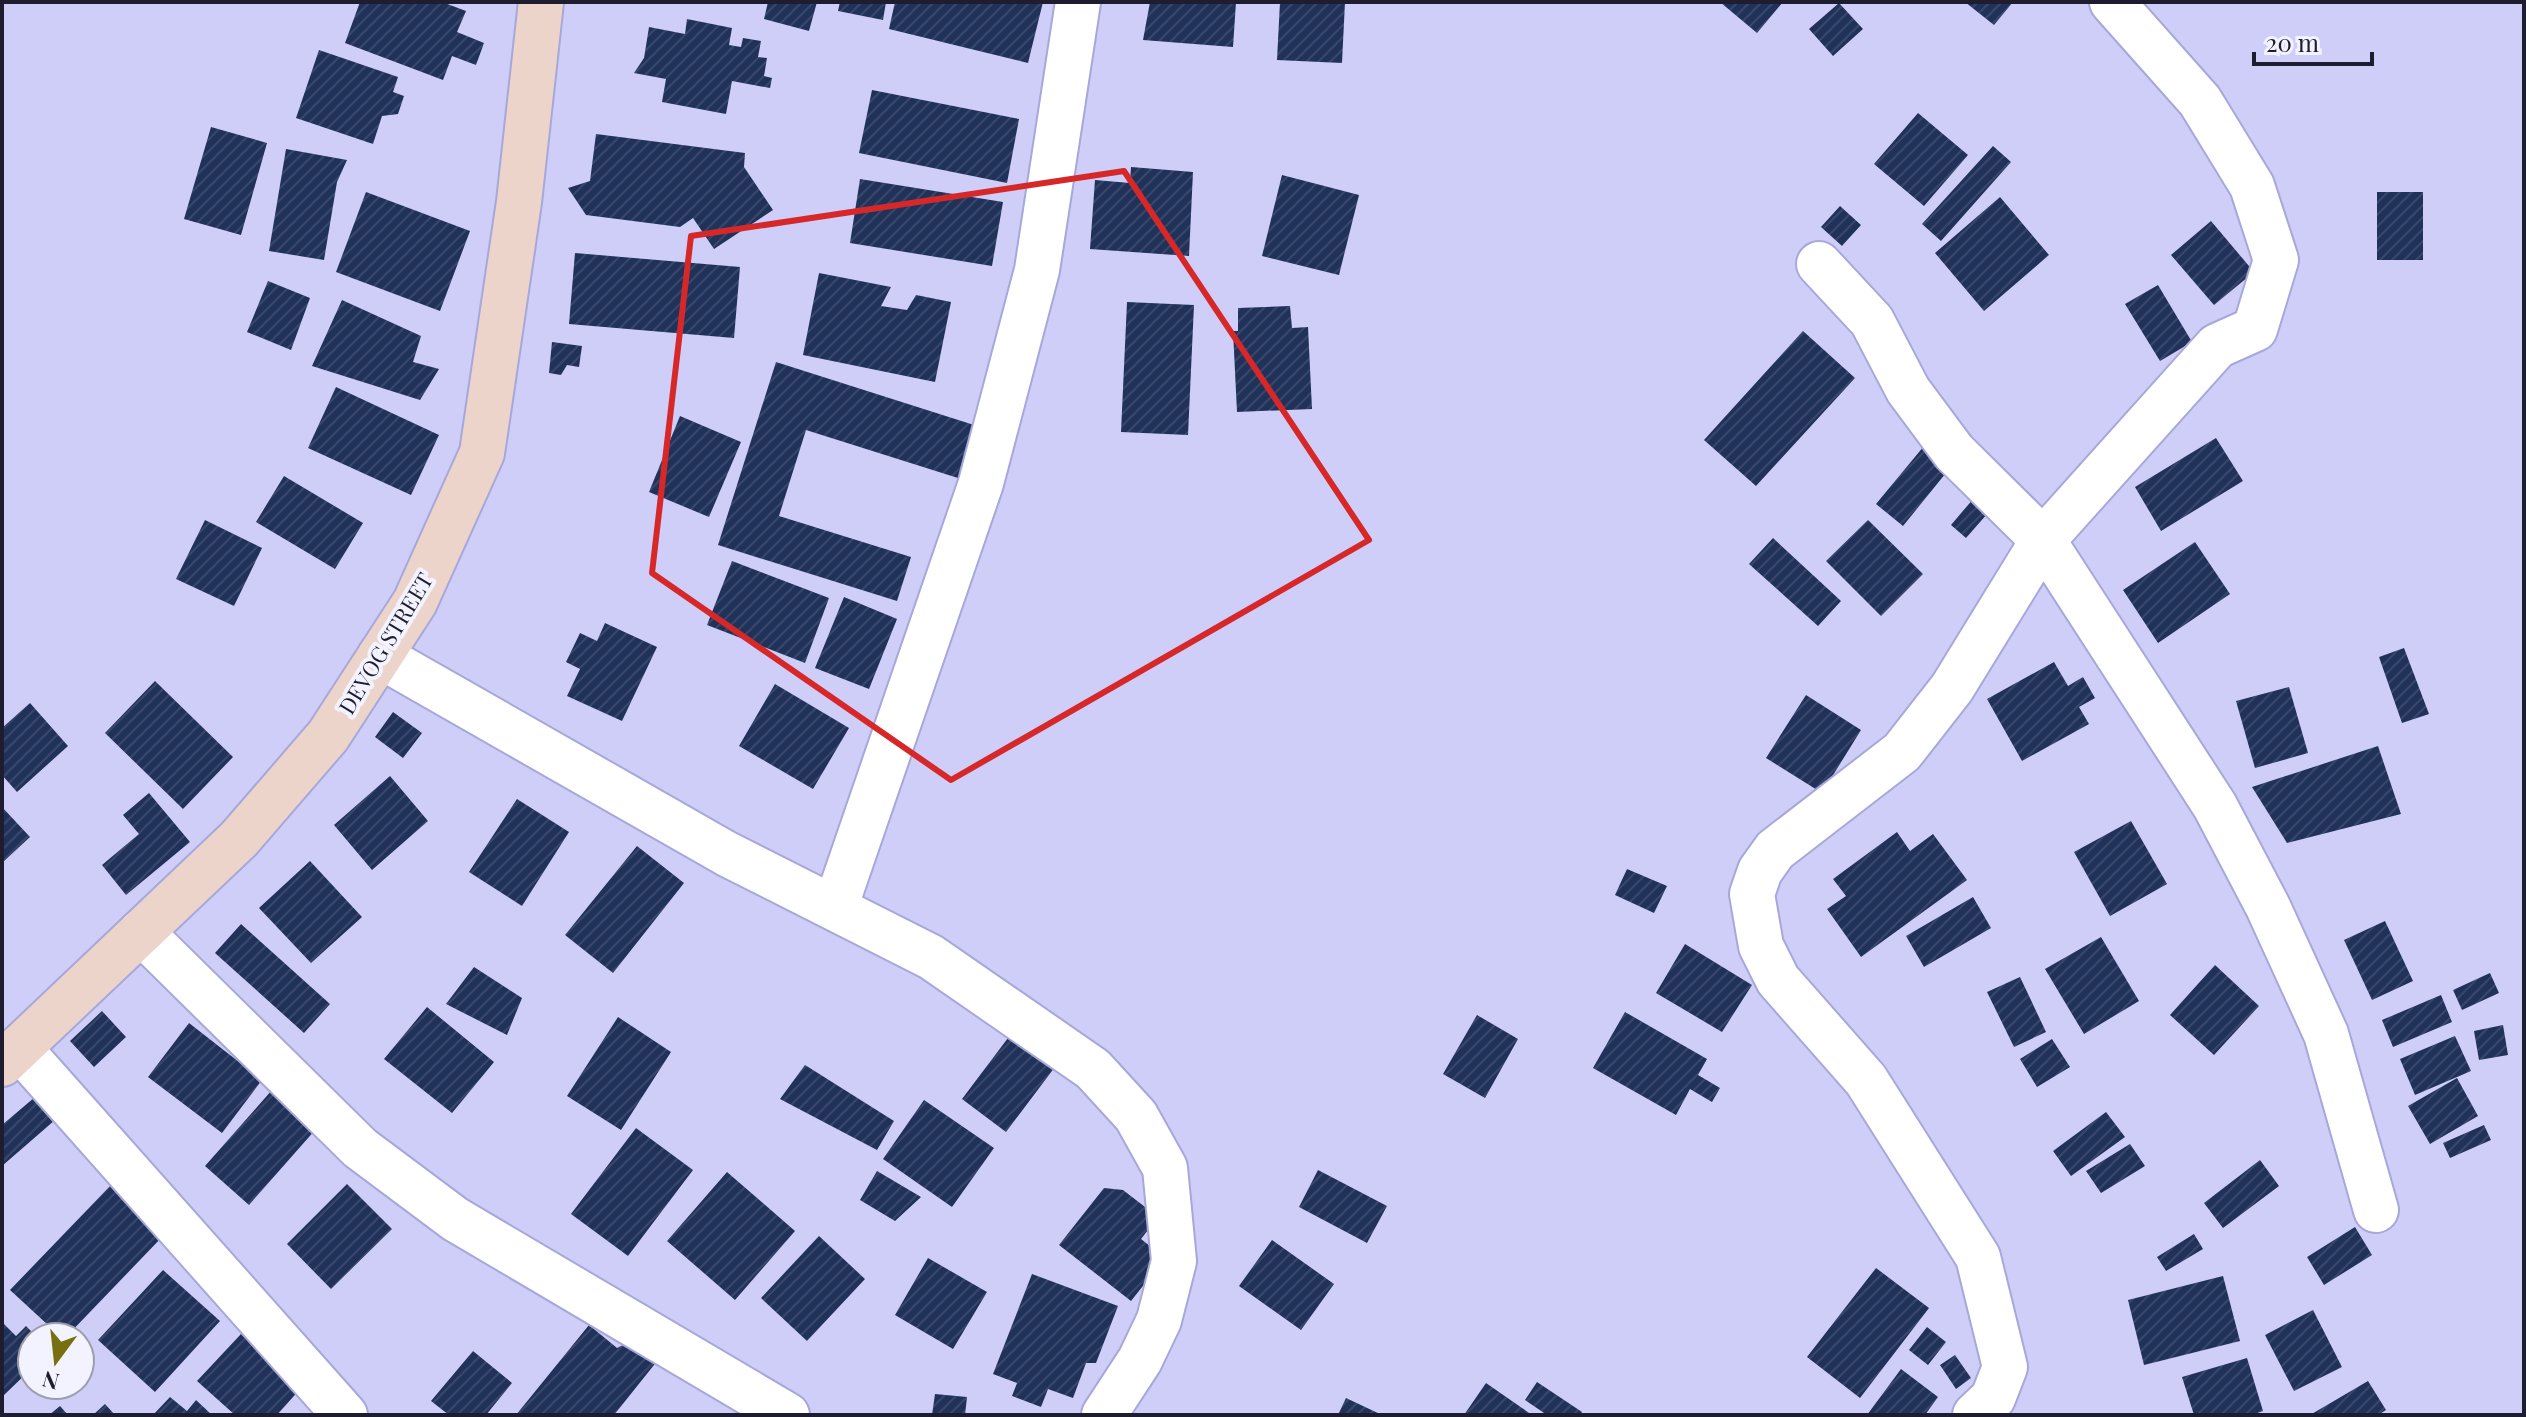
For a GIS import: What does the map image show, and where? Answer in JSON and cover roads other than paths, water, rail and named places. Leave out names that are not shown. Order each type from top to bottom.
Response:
[{"type":"street","name":"DEVOG STREET","points":[[10,1056],[239,839],[328,736],[415,602],[482,453],[519,202],[541,2]]},
{"type":"street","points":[[835,908],[981,483],[1037,270],[1078,2]]},
{"type":"street","points":[[1975,1415],[1993,1398],[2005,1367],[1978,1257],[1866,1080],[1778,980],[1761,946],[1752,894],[1760,871],[1775,850],[1902,752],[1952,688],[2043,540],[2217,346],[2255,329],[2276,260],[2252,186],[2200,101],[2112,2]]},
{"type":"street","points":[[1819,264],[1872,321],[1908,390],[1954,452],[2043,540],[2215,806],[2268,907],[2326,1034],[2376,1210]]},
{"type":"street","points":[[380,656],[727,854],[931,957],[1093,1069],[1136,1116],[1165,1168],[1174,1261],[1159,1320],[1140,1360],[1104,1415]]},
{"type":"street","points":[[141,932],[360,1148],[455,1219],[787,1415]]},
{"type":"street","points":[[10,1056],[345,1415]]}]
